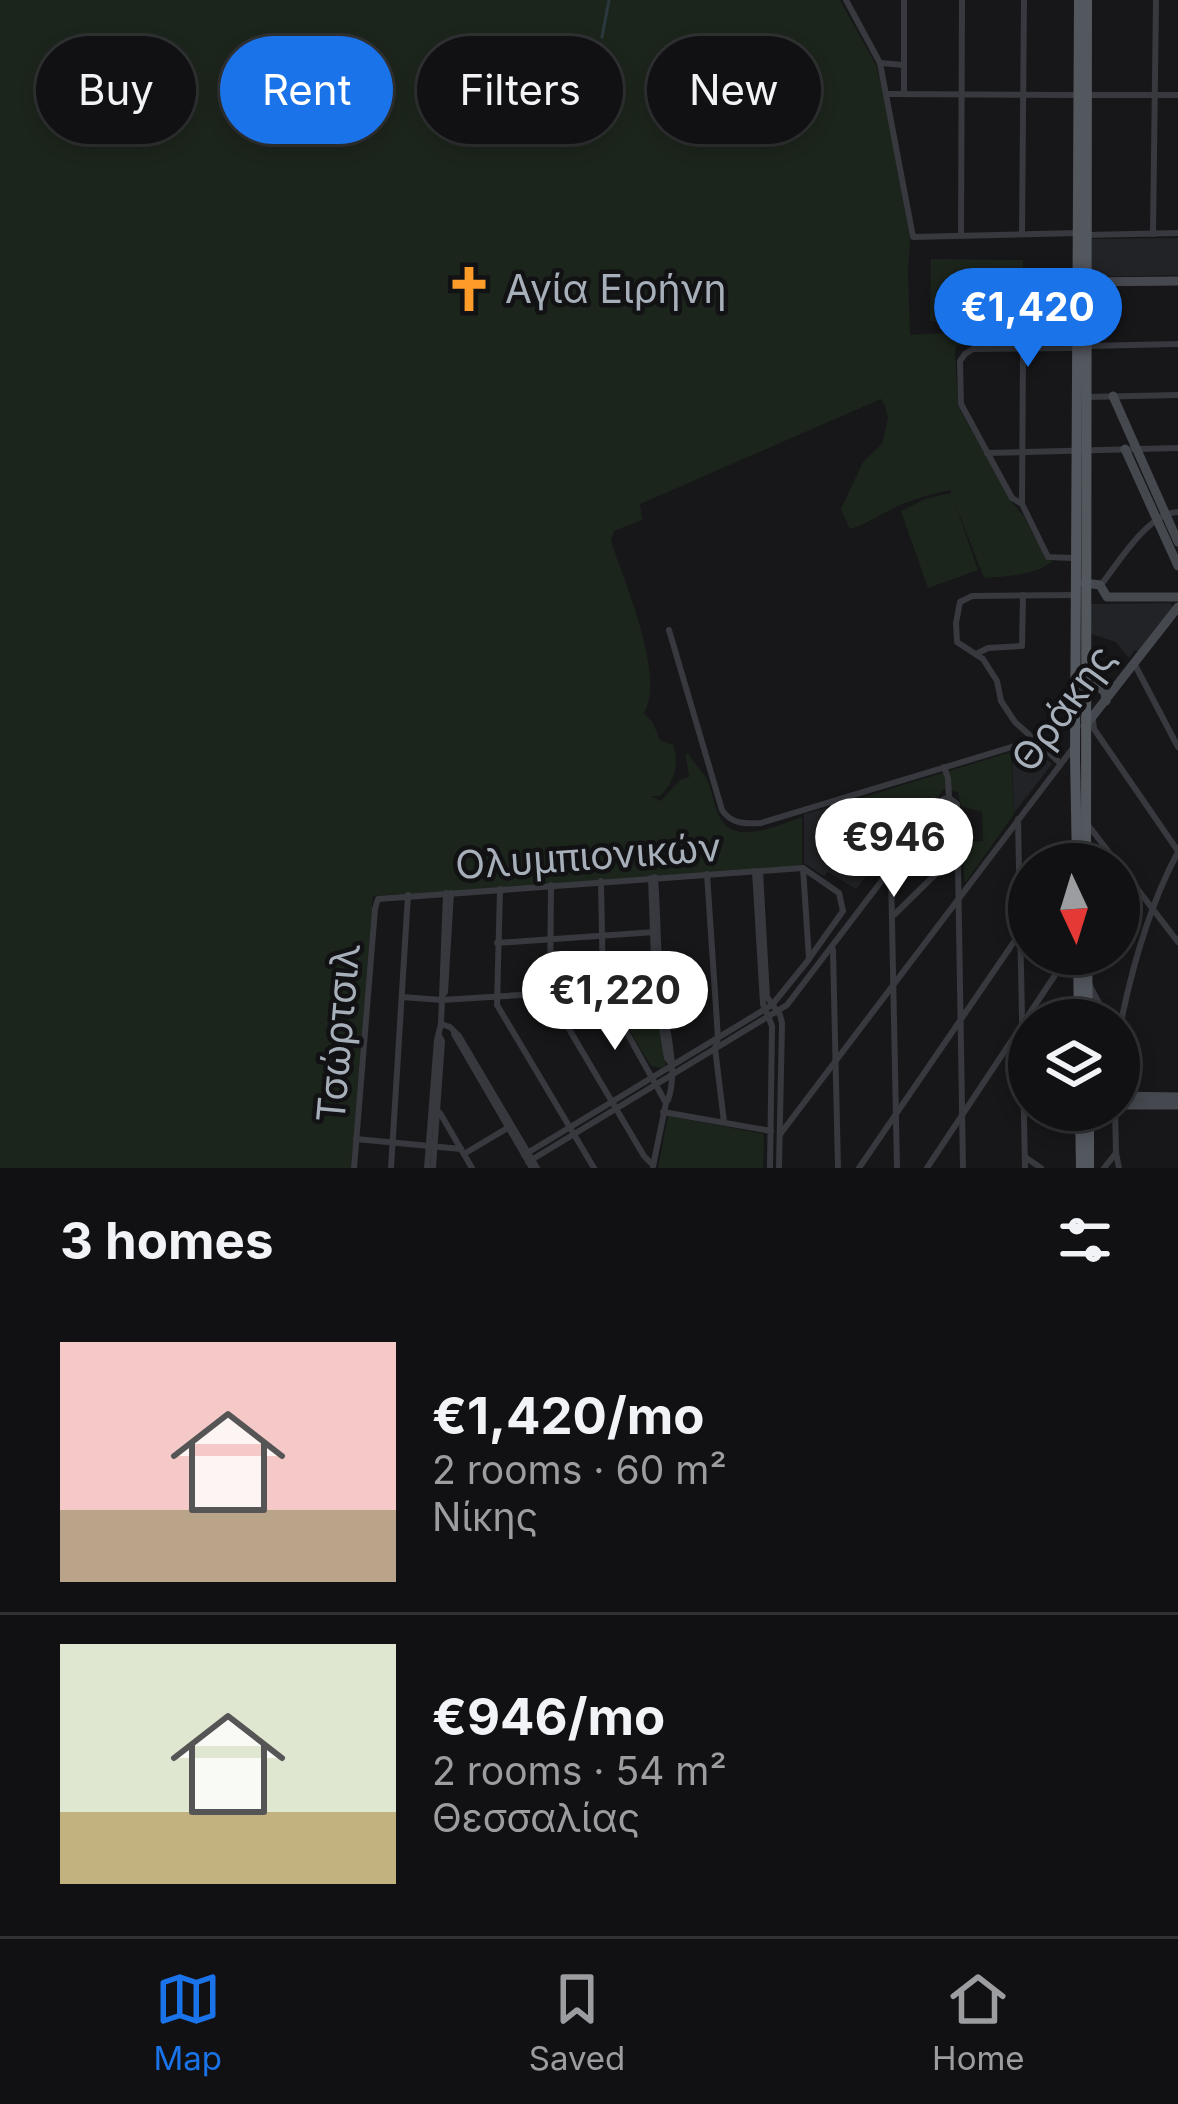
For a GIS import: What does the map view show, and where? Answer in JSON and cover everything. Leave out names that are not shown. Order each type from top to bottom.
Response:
[{"type":"main road","points":[[1083,0],[1084,843]]},
{"type":"main road","points":[[1081,843],[1076,745],[1085,725],[1077,595],[1087,397],[1082,347]]},
{"type":"main road","points":[[1086,999],[1087,975]]},
{"type":"main road","points":[[1084,1131],[1085,1168]]},
{"type":"street","points":[[846,0],[880,63],[913,237],[1178,233]]},
{"type":"street","points":[[904,0],[904,94]]},
{"type":"street","points":[[961,235],[962,0]]},
{"type":"street","points":[[1022,234],[1024,0]]},
{"type":"street","points":[[1153,234],[1156,0]]},
{"type":"street","points":[[880,63],[903,65]]},
{"type":"street","points":[[887,94],[1178,95]]},
{"type":"street","points":[[1082,285],[1178,284]]},
{"type":"street","points":[[1022,504],[1012,498],[961,404],[964,353],[973,349],[1178,344]]},
{"type":"street","points":[[1022,349],[1022,504],[1048,557],[1077,558]]},
{"type":"street","points":[[1087,397],[1178,395]]},
{"type":"street","points":[[1113,396],[1178,566]]},
{"type":"street","points":[[987,453],[1178,448]]},
{"type":"street","points":[[1100,585],[1161,515],[1178,512]]},
{"type":"street","points":[[1161,515],[1178,542]]},
{"type":"street","points":[[1085,583],[1100,585],[1108,597],[1178,597]]},
{"type":"street","points":[[976,654],[988,648],[1022,646],[1023,595]]},
{"type":"street","points":[[1060,763],[1015,722],[1001,701],[994,674],[957,642],[956,623],[961,602],[972,596],[1077,595]]},
{"type":"street","name":"Θράκης","points":[[1085,725],[1178,607]]},
{"type":"street","points":[[669,630],[722,810],[740,823],[761,824],[1035,740]]},
{"type":"street","points":[[1134,662],[1178,747]]},
{"type":"street","points":[[1085,694],[1090,686],[1098,686],[1106,701]]},
{"type":"street","points":[[1085,725],[1178,851],[1133,964],[1126,999]]},
{"type":"street","name":"Θράκης","points":[[781,1133],[1076,745]]},
{"type":"street","points":[[944,767],[949,798]]},
{"type":"street","points":[[949,798],[957,804],[963,1168]]},
{"type":"street","points":[[441,1024],[453,1030],[530,1161],[718,1038],[787,1005],[949,798]]},
{"type":"street","points":[[1018,819],[1018,843]]},
{"type":"street","points":[[1085,822],[1102,843]]},
{"type":"street","points":[[894,915],[958,857]]},
{"type":"street","points":[[671,1067],[716,1048],[771,1011],[843,911],[839,893],[804,868]]},
{"type":"street","points":[[804,868],[807,961],[815,969]]},
{"type":"street","name":"Ολυμπιονικών","points":[[376,902],[408,895],[804,868]]},
{"type":"street","points":[[891,869],[897,1168]]},
{"type":"street","points":[[758,871],[772,1026],[774,1168]]},
{"type":"street","points":[[707,874],[724,1122]]},
{"type":"street","points":[[653,878],[658,986],[672,1088],[653,1166]]},
{"type":"street","points":[[601,881],[603,989],[655,1080],[665,1107]]},
{"type":"street","points":[[551,885],[550,994],[653,1166]]},
{"type":"street","points":[[500,889],[496,998],[501,1014],[594,1168]]},
{"type":"street","points":[[1140,892],[1178,942]]},
{"type":"street","points":[[430,1168],[448,893]]},
{"type":"street","points":[[391,1168],[408,895]]},
{"type":"street","name":"Τσώρτσιλ","points":[[354,1168],[376,902]]},
{"type":"street","points":[[497,943],[656,932]]},
{"type":"street","points":[[833,946],[838,1168]]},
{"type":"street","points":[[859,1168],[1008,951]]},
{"type":"street","points":[[1088,983],[1097,999]]},
{"type":"street","points":[[402,997],[496,998],[658,986]]},
{"type":"street","points":[[771,1011],[781,1021],[782,1039],[781,1133],[774,1168]]},
{"type":"street","points":[[927,1168],[1008,1045]]},
{"type":"street","points":[[1140,1103],[1178,1101]]},
{"type":"street","points":[[665,1107],[771,1131]]},
{"type":"street","points":[[434,1111],[472,1168]]},
{"type":"street","points":[[356,1139],[463,1151],[510,1127]]},
{"type":"street","points":[[1023,1131],[1023,1164],[1041,1168]]},
{"type":"street","points":[[1117,1131],[1120,1168]]},
{"type":"street","points":[[1104,1168],[1116,1153]]},
{"type":"shaded area","points":[[0,0],[840,0],[876,65],[884,94],[910,239],[910,335],[964,332],[967,325],[1007,323],[930,321],[931,259],[1023,260],[1022,323],[1049,323],[1050,343],[957,345],[955,351],[958,406],[1046,559],[1053,561],[1037,570],[984,578],[955,503],[978,570],[928,588],[901,511],[950,490],[908,502],[850,529],[841,509],[863,462],[882,444],[888,418],[881,399],[640,504],[642,520],[614,531],[611,541],[647,653],[649,697],[644,713],[660,740],[673,745],[675,752],[669,785],[660,796],[650,796],[661,801],[689,777],[688,753],[705,776],[719,816],[729,828],[760,831],[802,817],[802,867],[373,896],[351,1168],[0,1168]]},
{"type":"shaded area","points":[[1178,238],[1178,275],[1092,277],[1092,239]]},
{"type":"shaded area","points":[[1170,603],[1173,607],[1139,652],[1135,650],[1129,658],[1116,642],[1091,634],[1091,604]]},
{"type":"shaded area","points":[[1033,746],[1052,764],[1014,813],[1012,752]]},
{"type":"shaded area","points":[[1011,752],[1014,814],[965,883],[961,843],[983,841],[982,812],[961,806],[958,792],[943,790],[891,860],[841,804]]},
{"type":"shaded area","points":[[839,805],[883,855],[856,889],[804,863],[804,814]]},
{"type":"shaded area","points":[[643,989],[654,994],[666,1065],[661,1068],[651,1066],[609,996],[614,991]]},
{"type":"shaded area","points":[[668,1116],[764,1134],[763,1168],[658,1168]]},
{"type":"waterway","points":[[602,36],[609,0]]},
{"type":"place","name":"Αγία Ειρήνη","points":[[469,289]]}]
